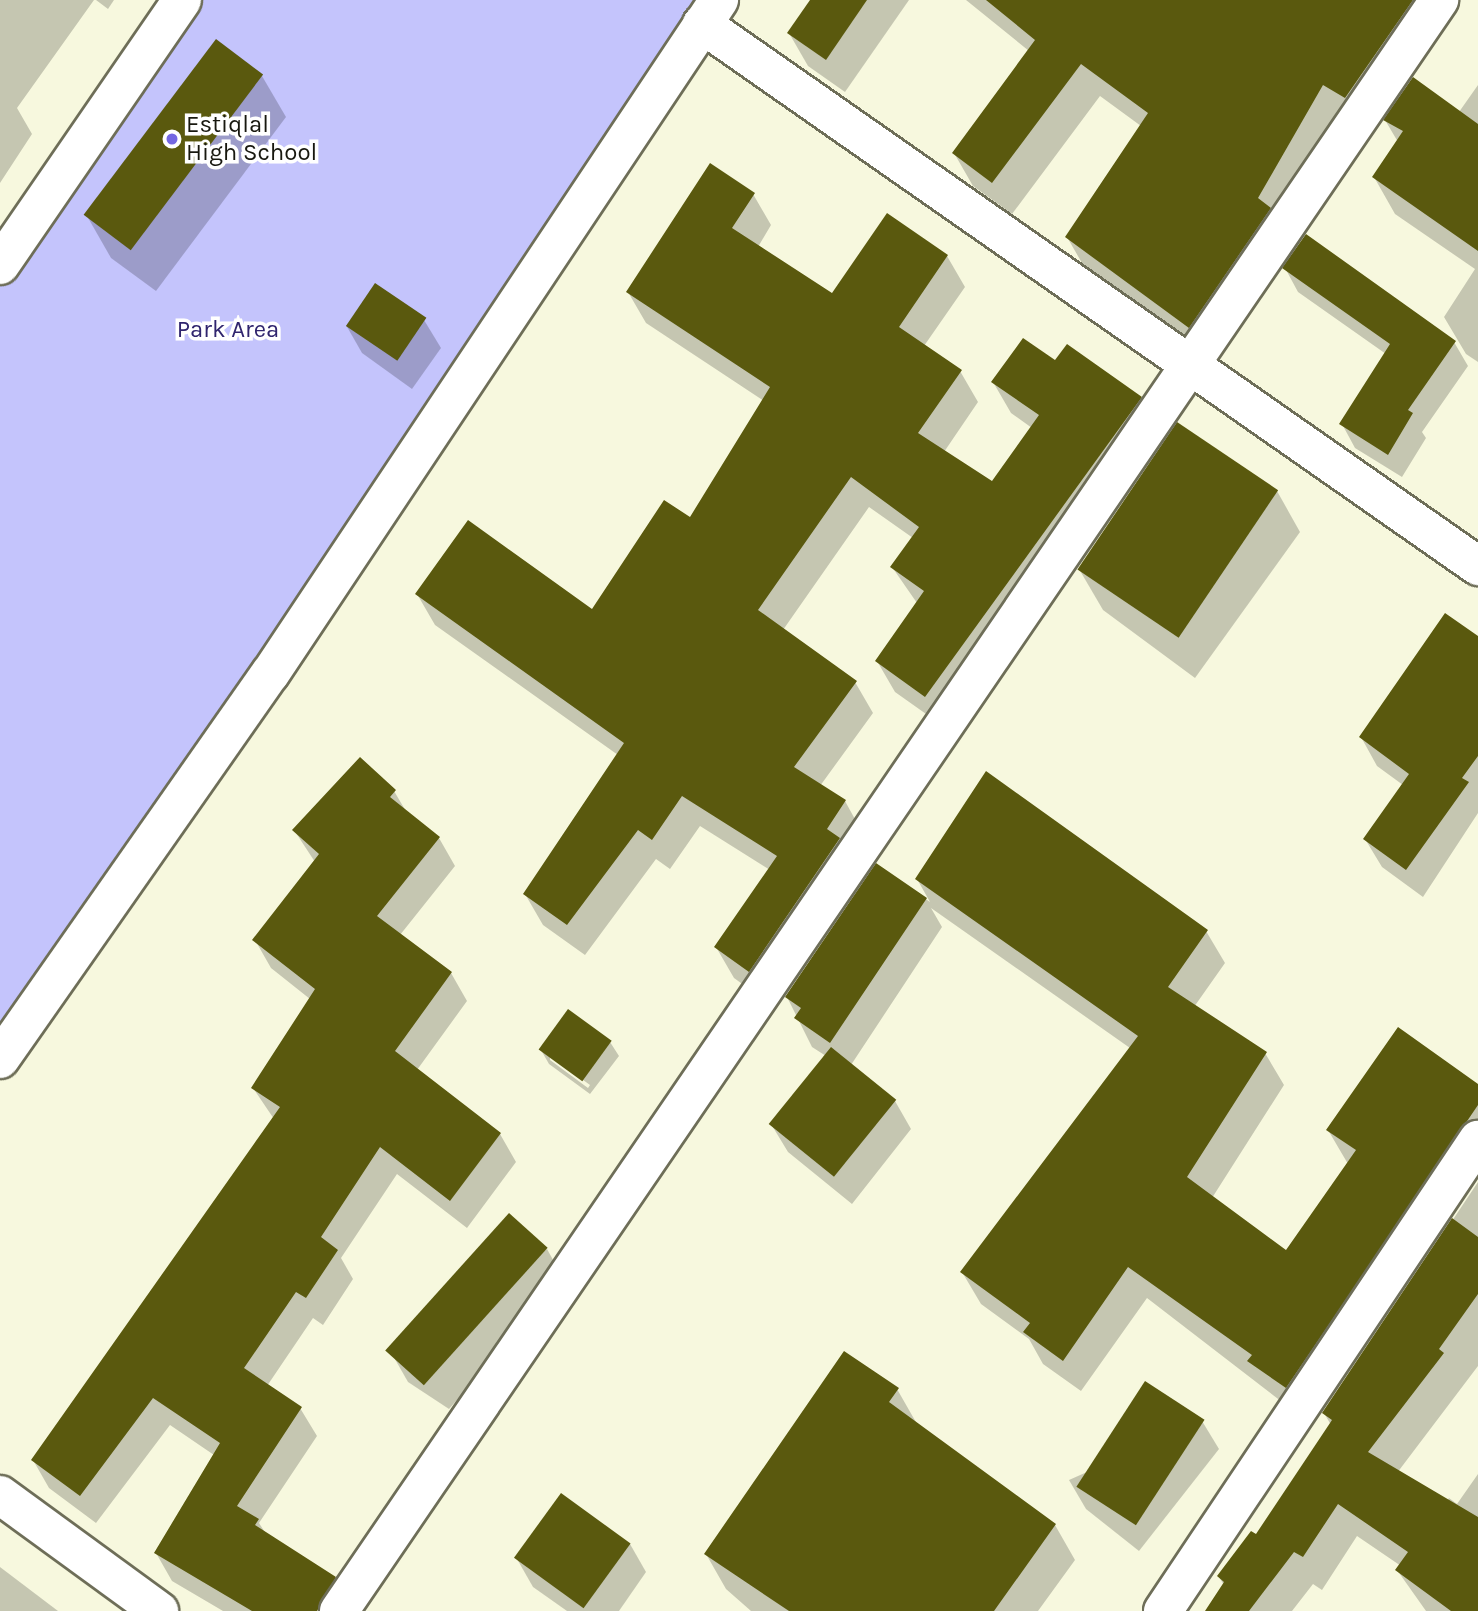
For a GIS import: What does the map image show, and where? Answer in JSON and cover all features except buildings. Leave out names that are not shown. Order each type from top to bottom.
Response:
[{"type":"street","points":[[0,265],[182,0]]},
{"type":"street","points":[[339,1611],[1439,0]]},
{"type":"street","points":[[0,1059],[270,674],[710,12],[1189,366],[1478,566]]},
{"type":"street","points":[[1163,1611],[1478,1140]]},
{"type":"street","points":[[0,1495],[159,1611]]},
{"type":"green space","name":"Park Area","points":[[181,0],[719,0],[0,1059],[0,263]]},
{"type":"place","name":"Estiqlal High School","points":[[172,139]]}]
